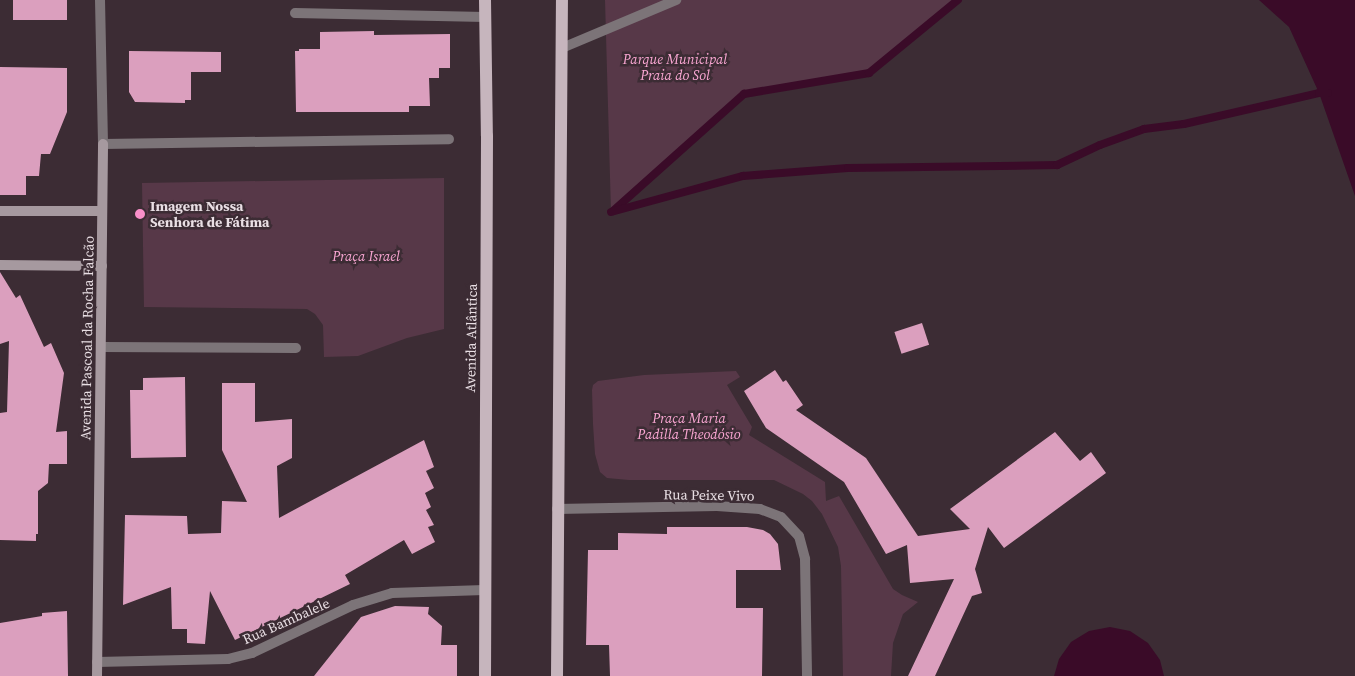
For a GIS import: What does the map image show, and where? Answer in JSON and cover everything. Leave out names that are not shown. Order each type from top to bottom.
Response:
[{"type":"main road","name":"Avenida Atlântica","points":[[485,0],[487,166],[485,676]]},
{"type":"main road","points":[[557,676],[562,0]]},
{"type":"street","name":"Avenida Pascoal da Rocha Falcão","points":[[97,676],[103,144],[100,0]]},
{"type":"street","points":[[562,48],[676,0]]},
{"type":"street","points":[[295,13],[484,17]]},
{"type":"street","points":[[103,144],[449,138]]},
{"type":"street","points":[[0,212],[102,210]]},
{"type":"street","points":[[0,265],[102,266]]},
{"type":"street","points":[[102,347],[296,348]]},
{"type":"street","name":"Rua Peixe Vivo","points":[[557,509],[717,506],[760,509],[781,517],[799,536],[805,560],[807,676]]},
{"type":"street","name":"Rua Bambalele","points":[[97,662],[228,659],[252,653],[353,605],[392,593],[484,590]]},
{"type":"green space","name":"Parque Municipal Praia do Sol","points":[[605,0],[958,0],[869,73],[744,94],[611,212]]},
{"type":"green space","name":"Praça Israel","points":[[444,178],[444,329],[407,338],[358,356],[324,357],[323,325],[315,314],[307,309],[144,307],[142,183]]},
{"type":"green space","name":"Praça Maria Padilla Theodósio","points":[[736,371],[740,377],[727,385],[752,427],[749,435],[825,482],[826,501],[839,496],[893,589],[918,602],[903,614],[893,643],[891,676],[843,676],[841,566],[838,547],[822,514],[812,501],[803,494],[774,480],[629,480],[607,478],[600,472],[595,454],[592,390],[593,385],[598,381],[644,375]]},
{"type":"shaded area","points":[[1259,0],[1355,0],[1355,196],[1319,93],[1289,27]]},
{"type":"shaded area","points":[[1110,627],[1130,631],[1148,643],[1160,660],[1164,676],[1054,676],[1059,659],[1071,642],[1089,631]]},
{"type":"building","points":[[13,0],[67,0],[67,20],[13,20]]},
{"type":"building","points":[[374,31],[374,35],[450,34],[450,68],[439,68],[439,78],[429,78],[430,106],[409,106],[409,112],[296,112],[295,51],[299,51],[299,49],[320,49],[320,32]]},
{"type":"building","points":[[129,51],[221,52],[221,72],[191,72],[191,100],[185,100],[185,103],[135,102],[129,92]]},
{"type":"building","points":[[0,67],[67,68],[67,112],[50,154],[41,154],[39,176],[26,176],[26,195],[0,195]]},
{"type":"building","points":[[0,272],[16,298],[20,295],[44,347],[51,343],[64,373],[56,432],[67,431],[67,464],[49,464],[48,483],[38,491],[38,534],[36,534],[36,541],[0,540],[0,413],[7,412],[9,341],[0,344]]},
{"type":"building","points":[[922,323],[929,345],[902,354],[894,332]]},
{"type":"building","points":[[775,370],[783,382],[786,380],[803,405],[796,410],[866,458],[918,536],[970,529],[950,509],[1055,432],[1080,461],[1091,452],[1106,473],[1004,548],[988,527],[975,569],[982,593],[972,596],[935,676],[908,676],[954,579],[910,583],[907,545],[886,554],[844,482],[766,428],[744,391]]},
{"type":"building","points":[[185,377],[186,457],[131,458],[130,390],[143,390],[143,378]]},
{"type":"building","points":[[222,383],[255,383],[255,422],[292,419],[292,458],[277,466],[279,518],[424,440],[434,467],[426,471],[434,488],[425,493],[431,507],[426,510],[434,525],[428,527],[435,542],[412,554],[404,540],[345,575],[350,584],[235,640],[210,591],[205,644],[187,643],[187,629],[172,629],[171,587],[123,605],[125,515],[187,516],[188,534],[221,533],[222,501],[247,502],[222,450]]},
{"type":"building","points":[[667,527],[747,527],[763,530],[770,534],[778,544],[781,570],[736,570],[736,608],[763,608],[762,676],[610,676],[609,645],[586,645],[588,550],[618,550],[618,533],[667,534]]},
{"type":"building","points":[[395,606],[429,607],[428,614],[442,626],[441,645],[457,645],[457,676],[314,676],[361,617]]},
{"type":"building","points":[[67,611],[68,676],[0,676],[0,623],[42,616],[42,613]]},
{"type":"waterway","points":[[613,211],[744,94],[869,73],[958,0]]},
{"type":"waterway","points":[[611,212],[743,176],[848,168],[1057,165],[1100,145],[1144,129],[1184,124],[1319,93],[1328,93]]},
{"type":"place","name":"Imagem Nossa Senhora de Fátima","points":[[140,214]]}]
